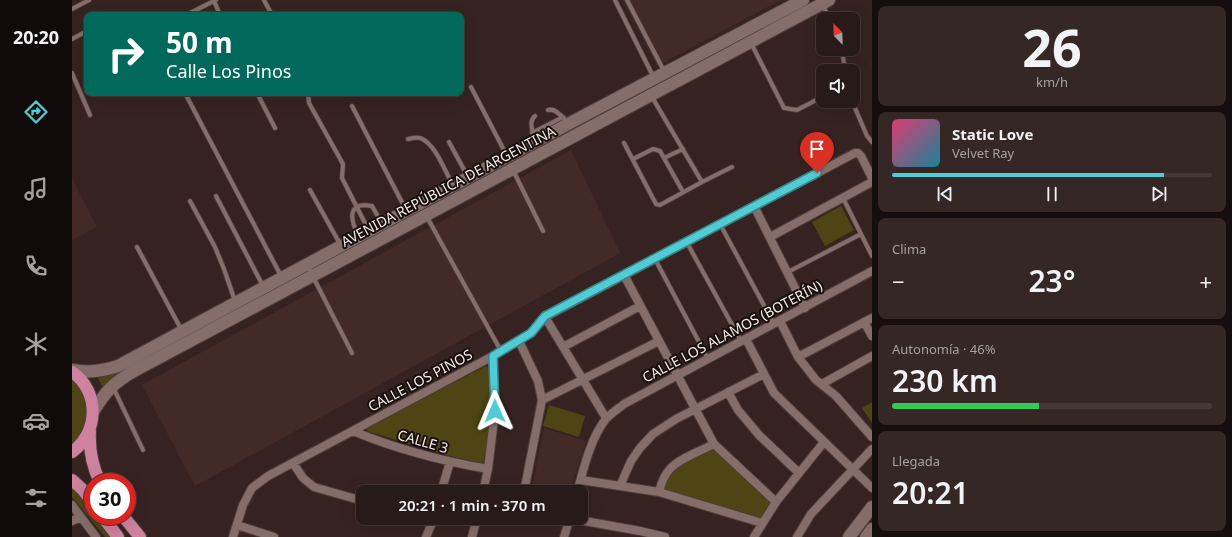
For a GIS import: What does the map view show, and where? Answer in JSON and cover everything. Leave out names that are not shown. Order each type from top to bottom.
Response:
[{"type":"main road","name":"AVENIDA REPÚBLICA DE ARGENTINA","points":[[309,270],[341,247],[508,157],[533,138],[567,120],[658,84],[754,36],[803,0]]},
{"type":"main road","name":"AVENIDA REPÚBLICA DE ARGENTINA","points":[[93,412],[112,385],[183,332],[205,326],[236,303],[426,215],[513,169],[658,84],[825,2]]},
{"type":"main road","name":"AVENIDA REPÚBLICA DE ARGENTINA","points":[[72,371],[84,372],[106,370],[149,356],[274,286]]},
{"type":"main road","points":[[72,371],[83,382],[92,401],[93,412],[90,430],[90,445],[96,473]]},
{"type":"main road","points":[[72,452],[84,440],[90,430]]},
{"type":"main road","points":[[72,480],[84,491]]},
{"type":"main road","points":[[849,537],[872,508]]},
{"type":"main road","points":[[109,525],[118,537]]},
{"type":"main road","points":[[130,525],[140,537]]},
{"type":"main road","points":[[866,537],[872,529]]},
{"type":"street","name":"CALLE LOS PINOS","points":[[234,537],[243,505],[252,488],[268,476],[493,356],[531,333],[545,316],[855,153],[858,153],[872,178]]},
{"type":"street","points":[[770,237],[872,182]]},
{"type":"street","points":[[754,206],[805,308]]},
{"type":"street","name":"CALLE LOS ALAMOS (BOTERÍN)","points":[[606,418],[624,404],[872,271]]},
{"type":"street","points":[[624,275],[714,444],[776,502]]},
{"type":"street","points":[[563,347],[640,306]]},
{"type":"street","points":[[545,316],[606,418],[592,445],[579,485]]},
{"type":"street","points":[[798,357],[868,320],[872,336]]},
{"type":"street","points":[[777,322],[798,357],[816,380],[836,396],[872,437]]},
{"type":"street","points":[[519,340],[538,381],[542,400],[525,485]]},
{"type":"street","points":[[744,340],[774,393],[872,488]]},
{"type":"street","points":[[542,400],[659,342]]},
{"type":"street","points":[[485,485],[488,470],[495,411],[493,356]]},
{"type":"street","points":[[822,384],[872,356]]},
{"type":"street","points":[[620,486],[631,461],[640,448],[653,434],[696,409],[764,374]]},
{"type":"street","points":[[728,392],[738,410],[759,435],[799,473]]},
{"type":"street","name":"CALLE 3","points":[[353,431],[377,441],[450,462],[488,470]]},
{"type":"street","points":[[754,537],[776,502],[824,442]]},
{"type":"street","points":[[659,492],[665,476],[670,469],[714,444]]},
{"type":"street","points":[[797,537],[811,514],[872,449]]},
{"type":"street","points":[[443,485],[450,462]]},
{"type":"street","points":[[292,463],[303,478],[314,486],[356,499]]},
{"type":"street","points":[[581,480],[659,492],[762,523]]},
{"type":"street","points":[[72,505],[96,537]]},
{"type":"street","points":[[72,521],[81,517]]},
{"type":"street","points":[[588,521],[665,537]]},
{"type":"street","points":[[237,525],[274,537]]},
{"type":"street","points":[[426,537],[431,525]]},
{"type":"street","points":[[472,537],[475,525]]},
{"type":"street","points":[[564,537],[567,525]]},
{"type":"lane","points":[[72,9],[89,0]]},
{"type":"lane","points":[[192,12],[215,0],[219,12]]},
{"type":"lane","points":[[264,0],[270,12]]},
{"type":"lane","points":[[614,0],[658,84]]},
{"type":"lane","points":[[628,0],[683,149],[702,182]]},
{"type":"lane","points":[[825,2],[828,12]]},
{"type":"lane","points":[[72,39],[84,33]]},
{"type":"lane","points":[[754,36],[784,108],[797,110],[816,100]]},
{"type":"lane","points":[[72,73],[90,115]]},
{"type":"lane","points":[[471,87],[508,157]]},
{"type":"lane","points":[[186,96],[274,286]]},
{"type":"lane","points":[[259,96],[275,128]]},
{"type":"lane","points":[[308,96],[309,103],[343,164],[342,178],[357,207],[364,234]]},
{"type":"lane","points":[[352,106],[407,211]]},
{"type":"lane","points":[[855,108],[867,136],[872,142]]},
{"type":"lane","points":[[548,110],[554,110],[567,120]]},
{"type":"lane","points":[[533,138],[531,122],[532,118],[535,116]]},
{"type":"lane","points":[[408,140],[420,138],[427,142],[437,155],[453,186]]},
{"type":"lane","points":[[449,142],[468,178]]},
{"type":"lane","points":[[624,143],[656,204],[660,204],[732,167]]},
{"type":"lane","points":[[633,160],[653,149],[660,151],[683,192]]},
{"type":"lane","points":[[664,158],[683,149]]},
{"type":"lane","points":[[513,169],[543,231]]},
{"type":"lane","points":[[310,190],[341,247]]},
{"type":"lane","points":[[216,196],[274,286]]},
{"type":"lane","points":[[843,197],[872,256]]},
{"type":"lane","points":[[190,201],[224,269],[236,303]]},
{"type":"lane","points":[[364,234],[353,226],[351,218],[357,207],[364,205],[372,206],[382,224]]},
{"type":"lane","points":[[426,215],[501,351]]},
{"type":"lane","points":[[720,224],[777,322]]},
{"type":"lane","points":[[787,272],[861,234]]},
{"type":"lane","points":[[686,241],[744,340]]},
{"type":"lane","points":[[137,247],[183,332]]},
{"type":"lane","points":[[654,258],[708,359]]},
{"type":"lane","points":[[309,270],[352,353]]},
{"type":"lane","points":[[112,385],[143,450]]},
{"type":"shaded area","points":[[623,0],[781,0],[657,66]]},
{"type":"shaded area","points":[[571,150],[620,253],[195,486],[142,385]]},
{"type":"shaded area","points":[[72,179],[97,227],[72,240]]},
{"type":"shaded area","points":[[841,206],[854,230],[825,246],[812,222]]},
{"type":"shaded area","points":[[142,360],[103,388],[98,378],[110,375]]},
{"type":"shaded area","points":[[486,366],[489,368],[492,411],[483,464],[442,454],[367,431],[367,428]]},
{"type":"shaded area","points":[[72,379],[83,393],[87,405],[87,417],[84,429],[72,444]]},
{"type":"shaded area","points":[[872,402],[872,423],[862,408]]},
{"type":"shaded area","points":[[549,405],[585,416],[579,437],[543,426]]},
{"type":"shaded area","points":[[544,428],[586,441],[572,485],[532,485]]},
{"type":"shaded area","points":[[713,449],[770,503],[760,519],[663,490],[672,474],[683,464]]},
{"type":"shaded area","points":[[72,484],[84,498],[84,512],[72,497]]},
{"type":"shaded area","points":[[95,525],[106,525],[116,537],[105,537]]},
{"type":"route","points":[[495,411],[493,356],[531,333],[545,316],[817,173]]}]
